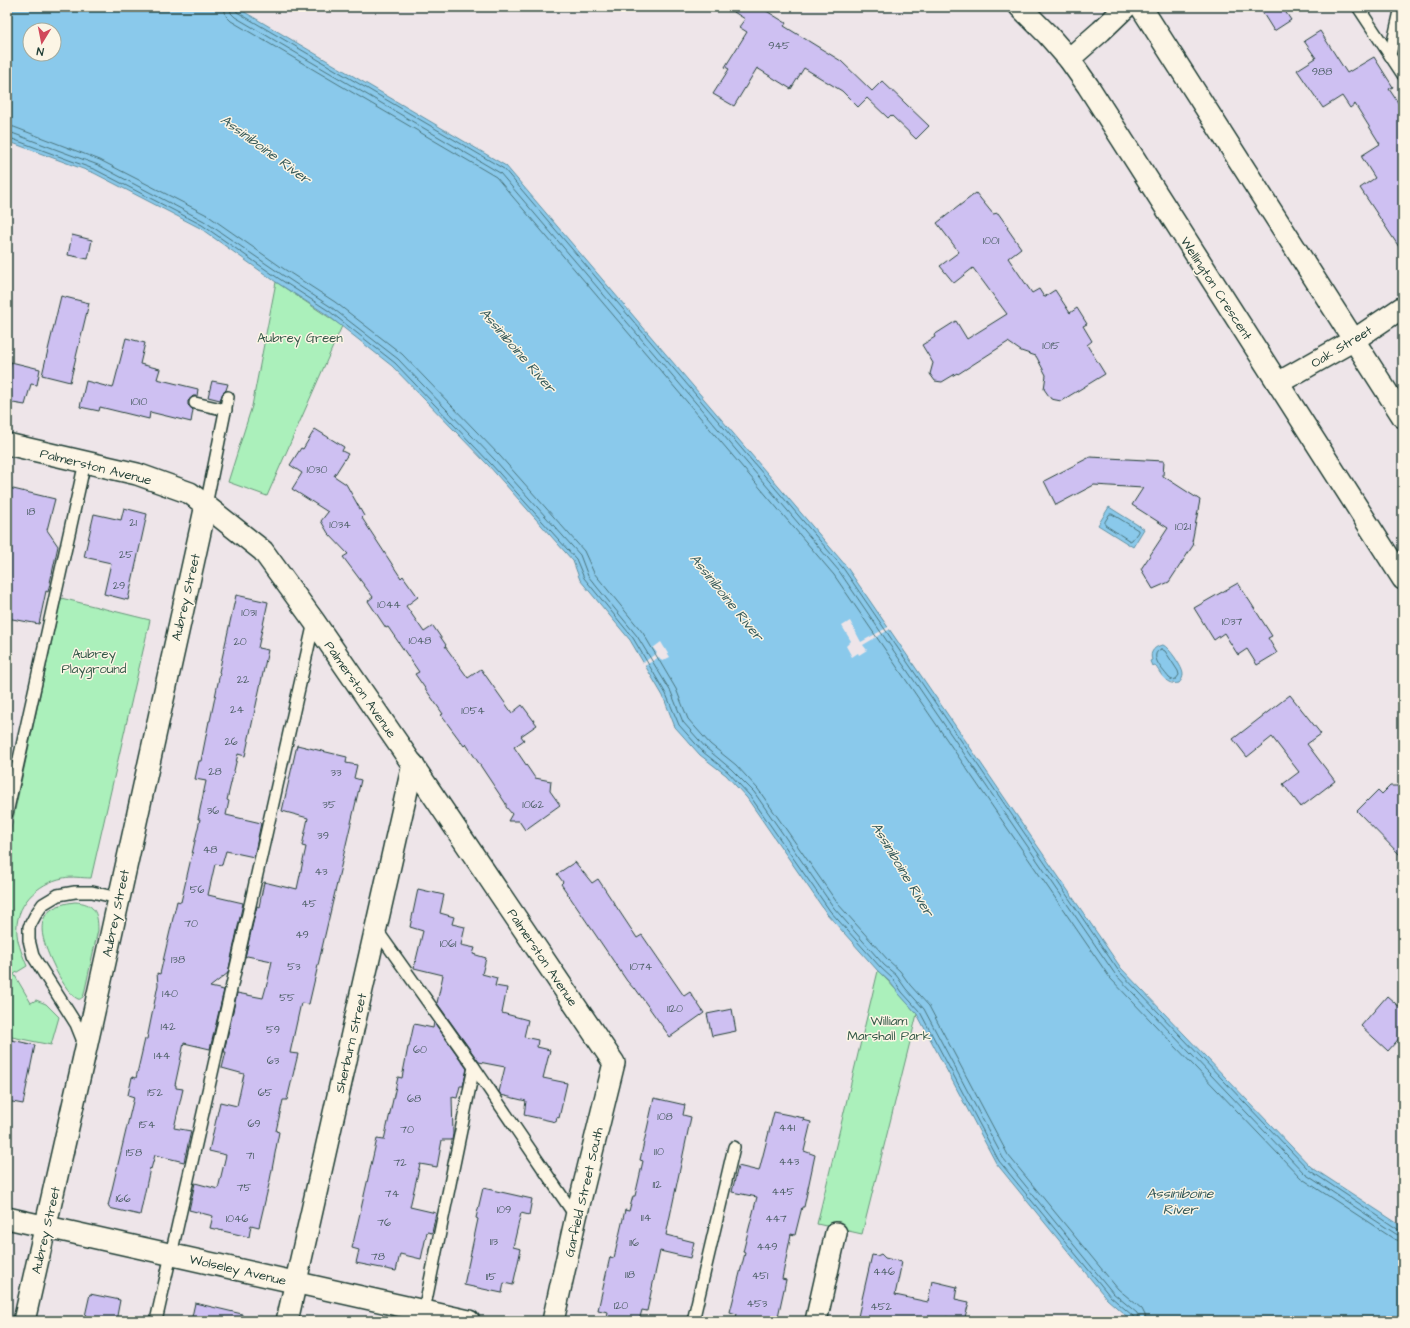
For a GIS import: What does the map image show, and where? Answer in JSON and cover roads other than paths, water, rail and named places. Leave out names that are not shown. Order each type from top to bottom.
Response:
[{"type":"street","name":"Wellington Crescent","points":[[1020,7],[1069,59],[1091,91],[1403,579]]},
{"type":"street","points":[[1069,59],[1101,32],[1126,7]]},
{"type":"street","points":[[1141,7],[1403,417]]},
{"type":"street","name":"Oak Street","points":[[1278,383],[1354,340],[1403,308]]},
{"type":"street","name":"Palmerston Avenue","points":[[7,444],[137,474],[190,493],[263,551],[314,621],[413,764],[614,1063]]},
{"type":"street","name":"Aubrey Street","points":[[24,1321],[206,505]]},
{"type":"street","name":"Sherburn Street","points":[[286,1321],[413,764]]},
{"type":"street","name":"Garfield Street South","points":[[553,1321],[576,1217],[614,1063]]},
{"type":"street","name":"Wolseley Avenue","points":[[7,1218],[295,1282],[423,1316],[469,1321]]},
{"type":"street","points":[[816,1321],[836,1233]]},
{"type":"lane","points":[[1358,7],[1403,76]]},
{"type":"lane","points":[[1390,55],[1401,7]]},
{"type":"lane","points":[[206,505],[228,397]]},
{"type":"lane","points":[[195,403],[226,410]]},
{"type":"lane","points":[[7,813],[85,462]]},
{"type":"lane","points":[[156,1321],[314,621]]},
{"type":"lane","points":[[84,1057],[82,1039],[76,1024],[33,956],[29,940],[29,926],[44,904],[58,895],[75,892],[92,892],[118,898]]},
{"type":"lane","points":[[375,928],[474,1068],[576,1217]]},
{"type":"lane","points":[[423,1316],[474,1068]]},
{"type":"lane","points":[[693,1321],[734,1147]]},
{"type":"water","name":"Assiniboine River","points":[[7,7],[236,7],[506,166],[846,566],[1121,968],[1311,1167],[1403,1227],[1403,1321],[1132,1321],[1107,1299],[996,1163],[917,1014],[890,982],[878,971],[827,914],[747,798],[726,775],[700,755],[675,727],[663,696],[630,640],[580,580],[573,561],[489,466],[392,366],[326,314],[276,282],[200,228],[94,173],[7,141]]},
{"type":"water","points":[[1109,507],[1144,529],[1133,547],[1098,525]]},
{"type":"water","points":[[1163,645],[1172,653],[1182,671],[1183,677],[1179,683],[1171,683],[1167,681],[1155,665],[1152,666],[1150,661],[1152,660],[1151,654],[1153,650]]},
{"type":"park label","name":"Aubrey Green","points":[[300,337]]},
{"type":"park label","name":"Aubrey Playground","points":[[94,660]]},
{"type":"park label","name":"William Marshall Park","points":[[889,1028]]}]
